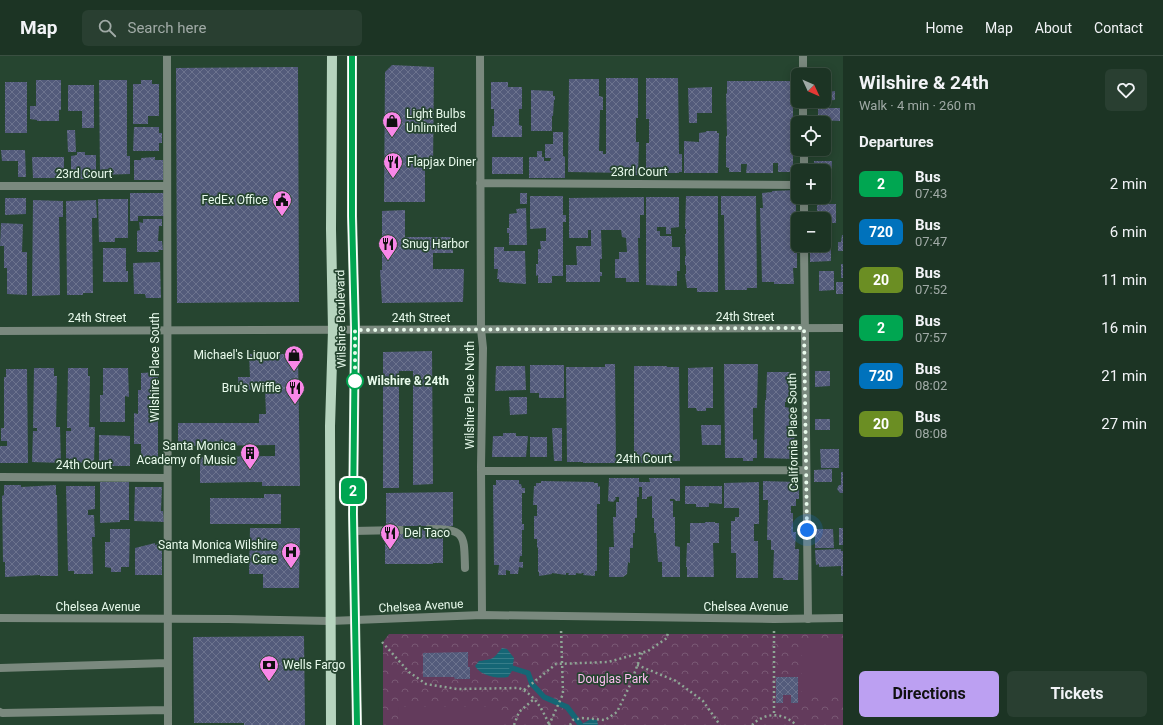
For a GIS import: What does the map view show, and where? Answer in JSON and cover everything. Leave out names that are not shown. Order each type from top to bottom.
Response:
[{"type":"main road","name":"Wilshire Boulevard","points":[[331,725],[330,426],[333,330],[331,165],[332,56]]},
{"type":"main road","name":"Wilshire Boulevard","points":[[352,56],[352,216],[355,330],[353,531],[357,725]]},
{"type":"street","name":"Wilshire Place South","points":[[167,56],[168,725]]},
{"type":"street","name":"Wilshire Place North","points":[[480,56],[481,329],[483,348],[481,471],[482,615]]},
{"type":"street","points":[[803,56],[803,68]]},
{"type":"street","name":"23rd Court","points":[[480,183],[791,185]]},
{"type":"street","name":"23rd Court","points":[[0,186],[167,186]]},
{"type":"street","name":"California Place South","points":[[804,252],[808,619]]},
{"type":"street","name":"24th Street","points":[[0,331],[843,328]]},
{"type":"street","name":"24th Court","points":[[481,471],[806,470]]},
{"type":"street","name":"24th Court","points":[[0,477],[167,478]]},
{"type":"street","points":[[429,529],[448,529],[458,532],[464,542],[465,568]]},
{"type":"street","points":[[353,531],[401,530]]},
{"type":"street","name":"Chelsea Avenue","points":[[0,618],[355,621],[482,615],[774,619],[843,618]]},
{"type":"street","points":[[0,668],[167,663]]},
{"type":"street","points":[[0,712],[167,710]]},
{"type":"path","points":[[549,724],[563,694],[561,616]]},
{"type":"path","points":[[524,690],[556,664],[608,662],[648,651],[667,638],[670,618]]},
{"type":"path","points":[[774,619],[774,715]]},
{"type":"path","points":[[382,642],[409,672],[426,684],[457,689],[519,688],[524,690],[538,701],[549,724]]},
{"type":"path","points":[[570,725],[573,720],[582,718],[605,720],[617,712],[630,685],[642,653]]},
{"type":"path","points":[[637,665],[676,681],[703,701],[720,725]]},
{"type":"path","points":[[514,725],[519,712],[534,699]]},
{"type":"path","points":[[752,725],[757,720],[774,715],[792,720],[796,725]]},
{"type":"green space","name":"Douglas Park","points":[[389,634],[843,634],[843,725],[383,725],[383,642]]},
{"type":"green space","points":[[802,642],[843,642],[843,692],[802,692]]},
{"type":"green space","points":[[399,707],[501,707],[501,725],[398,725]]},
{"type":"water","points":[[502,648],[507,649],[514,658],[512,671],[508,677],[499,678],[490,676],[481,672],[475,666],[479,661],[493,658]]},
{"type":"water","points":[[591,719],[597,720],[598,725],[580,725]]},
{"type":"building","points":[[392,65],[434,67],[433,169],[425,169],[425,202],[384,202],[385,72]]},
{"type":"building","points":[[298,67],[299,302],[177,303],[176,68]]},
{"type":"building","points":[[606,78],[638,78],[638,118],[636,118],[636,142],[639,142],[638,175],[627,175],[627,173],[568,172],[569,79],[599,79],[599,96],[603,97],[603,110],[600,110],[599,151],[603,151],[603,154],[606,154]]},
{"type":"building","points":[[646,78],[678,78],[679,154],[682,154],[682,172],[657,173],[657,176],[646,176],[646,143],[649,143],[649,119],[646,119]]},
{"type":"building","points":[[36,80],[61,80],[61,110],[59,110],[59,121],[37,121],[30,119],[30,106],[36,106]]},
{"type":"building","points":[[99,80],[127,80],[127,156],[130,156],[130,174],[100,175]]},
{"type":"building","points":[[141,80],[152,80],[152,84],[159,84],[159,116],[148,116],[148,124],[133,124],[133,84],[141,84]]},
{"type":"building","points":[[727,81],[791,81],[791,108],[793,108],[793,116],[791,116],[791,156],[793,156],[793,164],[791,164],[791,172],[778,172],[778,163],[773,163],[773,173],[746,173],[747,164],[741,164],[741,172],[729,172],[729,168],[726,167],[726,93],[727,94]]},
{"type":"building","points":[[5,82],[27,82],[27,133],[5,133]]},
{"type":"building","points":[[491,82],[508,82],[508,87],[522,87],[522,109],[519,109],[519,125],[522,126],[522,137],[492,137],[492,126],[494,126],[494,109],[491,109]]},
{"type":"building","points":[[68,85],[94,85],[94,128],[82,128],[82,111],[68,111]]},
{"type":"building","points":[[712,87],[712,113],[697,113],[697,123],[689,123],[688,88]]},
{"type":"building","points":[[531,90],[553,91],[555,100],[552,116],[552,131],[531,131]]},
{"type":"building","points":[[835,91],[835,100],[831,100],[831,92]]},
{"type":"building","points":[[818,108],[840,108],[840,121],[831,121],[831,116],[818,116]]},
{"type":"building","points":[[134,127],[159,127],[159,133],[162,133],[162,143],[159,143],[159,151],[133,151]]},
{"type":"building","points":[[67,130],[75,130],[76,152],[68,152]]},
{"type":"building","points":[[706,131],[717,131],[717,133],[719,133],[718,173],[684,173],[684,141],[699,142],[699,133]]},
{"type":"building","points":[[553,132],[563,132],[565,178],[529,178],[529,157],[537,157],[537,151],[542,151],[544,161],[550,161],[551,158],[545,158],[545,144],[553,144]]},
{"type":"building","points":[[1,150],[25,150],[26,177],[18,177],[18,161],[2,161]]},
{"type":"building","points":[[77,152],[85,152],[85,155],[96,155],[96,179],[71,179],[71,156],[77,155]]},
{"type":"building","points":[[32,157],[64,157],[64,178],[33,178]]},
{"type":"building","points":[[155,157],[155,160],[163,160],[163,180],[134,180],[134,160]]},
{"type":"building","points":[[492,157],[523,157],[523,174],[492,174]]},
{"type":"building","points":[[814,161],[832,161],[831,185],[831,164],[814,164]]},
{"type":"building","points":[[791,190],[791,204],[796,204],[796,212],[791,212],[791,252],[797,253],[797,268],[793,268],[794,284],[774,284],[774,282],[762,282],[760,208],[763,208],[762,193]]},
{"type":"building","points":[[130,193],[164,193],[164,216],[138,216],[138,221],[130,221]]},
{"type":"building","points":[[520,193],[527,193],[527,204],[520,204]]},
{"type":"building","points":[[530,196],[563,196],[563,215],[566,215],[566,222],[563,222],[563,276],[552,276],[552,283],[538,283],[538,275],[536,276],[538,249],[541,249],[540,241],[546,241],[546,228],[530,229]]},
{"type":"building","points":[[686,196],[718,196],[718,292],[697,292],[697,288],[687,288],[685,274]]},
{"type":"building","points":[[721,196],[756,196],[757,288],[747,288],[747,290],[725,290],[724,215],[721,215]]},
{"type":"building","points":[[644,197],[644,215],[640,215],[640,238],[638,238],[639,282],[626,282],[626,278],[615,278],[615,259],[619,259],[619,252],[627,252],[626,238],[622,237],[621,230],[601,230],[602,259],[600,259],[600,272],[602,272],[602,276],[600,276],[600,282],[566,282],[566,265],[577,265],[576,246],[591,246],[591,230],[588,230],[588,238],[569,238],[569,198]]},
{"type":"building","points":[[646,197],[679,197],[679,227],[671,228],[671,234],[666,234],[666,227],[657,227],[657,231],[660,231],[660,236],[672,236],[672,247],[680,247],[680,271],[677,271],[677,286],[646,285]]},
{"type":"building","points":[[5,198],[26,198],[26,214],[5,215]]},
{"type":"building","points":[[98,199],[128,199],[128,238],[115,238],[115,242],[99,242]]},
{"type":"building","points":[[33,200],[63,201],[63,217],[59,217],[60,295],[32,296]]},
{"type":"building","points":[[96,200],[97,218],[92,218],[93,293],[83,293],[83,295],[67,295],[66,201]]},
{"type":"building","points":[[817,204],[836,204],[836,223],[831,223],[831,212],[817,212]]},
{"type":"building","points":[[526,208],[527,245],[509,245],[509,233],[507,233],[507,228],[509,228],[509,214],[517,213],[516,209]]},
{"type":"building","points":[[405,210],[405,237],[452,237],[453,253],[433,253],[433,269],[464,269],[463,302],[382,303],[380,270],[382,270],[382,211]]},
{"type":"building","points":[[143,219],[162,219],[162,226],[159,226],[158,241],[162,241],[163,250],[158,250],[159,252],[137,252],[137,231],[140,230],[139,222],[143,223]]},
{"type":"building","points":[[1,223],[23,224],[22,252],[27,252],[27,295],[7,294],[7,268],[4,268],[4,246],[0,246]]},
{"type":"building","points":[[842,235],[843,251],[838,251],[838,242],[841,242]]},
{"type":"building","points":[[494,247],[504,247],[504,251],[525,251],[526,284],[499,282],[499,279],[497,279],[498,269],[494,269]]},
{"type":"building","points":[[103,248],[126,248],[126,271],[128,271],[128,282],[103,282]]},
{"type":"building","points":[[810,252],[831,252],[831,261],[810,262]]},
{"type":"building","points":[[160,262],[161,298],[146,298],[145,294],[134,294],[133,263]]},
{"type":"building","points":[[841,264],[843,264],[843,278],[841,278]]},
{"type":"building","points":[[819,271],[834,271],[834,290],[819,291]]},
{"type":"building","points":[[836,282],[843,282],[843,294],[836,294]]},
{"type":"building","points":[[432,351],[433,484],[413,485],[413,371],[399,371],[399,488],[383,488],[383,352]]},
{"type":"building","points":[[249,354],[298,354],[300,486],[262,486],[262,482],[200,483],[200,457],[275,456],[275,445],[178,446],[178,423],[259,423],[259,414],[266,414],[265,389],[239,390],[238,377],[250,377]]},
{"type":"building","points":[[605,364],[615,364],[616,463],[567,462],[566,367],[605,367]]},
{"type":"building","points":[[724,364],[758,364],[757,408],[753,408],[753,440],[757,439],[757,458],[753,458],[753,461],[743,461],[743,458],[725,458]]},
{"type":"building","points":[[530,365],[564,365],[564,398],[539,398],[539,393],[530,393]]},
{"type":"building","points":[[496,366],[525,366],[526,390],[495,391]]},
{"type":"building","points":[[634,366],[679,367],[680,461],[634,463]]},
{"type":"building","points":[[713,367],[713,408],[706,408],[706,411],[697,411],[696,408],[688,408],[688,368]]},
{"type":"building","points":[[34,368],[54,368],[54,376],[57,376],[56,427],[60,427],[61,463],[32,462],[33,431],[37,431],[37,428],[33,428]]},
{"type":"building","points":[[68,368],[88,368],[88,376],[90,376],[89,427],[95,427],[94,463],[66,462],[66,431],[71,431],[71,428],[67,428]]},
{"type":"building","points":[[103,368],[128,368],[129,397],[125,396],[125,422],[100,422],[100,395],[103,395]]},
{"type":"building","points":[[6,369],[27,369],[28,463],[0,463],[0,446],[7,446],[7,441],[1,441],[1,428],[4,428],[4,377],[6,377]]},
{"type":"building","points":[[815,371],[830,371],[830,386],[815,387]]},
{"type":"building","points":[[158,372],[158,461],[141,461],[141,444],[134,444],[134,413],[138,414],[138,390],[141,390],[141,373]]},
{"type":"building","points":[[767,372],[792,372],[792,402],[785,402],[785,407],[790,408],[790,417],[795,417],[794,459],[764,458]]},
{"type":"building","points":[[509,397],[527,397],[527,414],[510,415]]},
{"type":"building","points":[[815,419],[830,419],[830,430],[815,430]]},
{"type":"building","points":[[701,425],[721,425],[721,445],[702,445]]},
{"type":"building","points":[[552,428],[562,428],[562,461],[554,461]]},
{"type":"building","points":[[503,433],[516,433],[516,436],[528,436],[526,457],[492,457],[493,436],[503,436]]},
{"type":"building","points":[[99,435],[130,436],[130,466],[99,466]]},
{"type":"building","points":[[530,437],[547,437],[547,457],[530,457]]},
{"type":"building","points":[[820,449],[839,449],[839,468],[821,468]]},
{"type":"building","points":[[832,469],[832,482],[814,482],[814,470]]},
{"type":"building","points":[[841,472],[843,472],[843,493],[840,493],[837,489],[839,485],[841,485]]},
{"type":"building","points":[[609,478],[639,478],[639,482],[650,482],[649,478],[680,478],[680,501],[670,499],[670,501],[673,501],[673,517],[675,517],[675,546],[680,547],[680,577],[662,577],[662,562],[658,562],[656,533],[654,533],[654,518],[652,518],[652,496],[647,497],[647,499],[642,499],[642,487],[639,487],[639,497],[637,497],[637,518],[635,518],[635,533],[633,533],[633,548],[630,548],[630,563],[628,562],[627,574],[623,577],[609,577],[609,547],[614,547],[613,517],[616,517],[616,502],[619,502],[619,497],[615,497],[616,499],[613,502],[608,501]]},
{"type":"building","points":[[496,480],[519,480],[519,484],[521,484],[522,488],[525,488],[525,493],[522,493],[522,524],[524,524],[524,530],[522,530],[522,556],[520,556],[519,562],[523,562],[523,568],[519,567],[518,574],[510,574],[510,571],[506,570],[506,575],[498,575],[499,565],[494,565],[493,485],[496,485]]},
{"type":"building","points":[[541,481],[594,482],[598,483],[598,487],[600,486],[600,504],[597,504],[597,571],[595,571],[595,576],[583,575],[584,573],[568,575],[569,573],[566,573],[566,575],[552,573],[539,576],[537,539],[534,539],[534,516],[537,516],[537,505],[533,505],[534,486],[536,486],[536,483],[541,483]]},
{"type":"building","points":[[763,481],[797,482],[799,484],[799,499],[796,499],[796,506],[791,506],[791,513],[793,513],[793,532],[796,532],[795,549],[799,549],[798,580],[773,578],[774,550],[771,550],[771,540],[767,540],[768,500],[763,500]]},
{"type":"building","points":[[100,482],[129,482],[129,520],[100,523]]},
{"type":"building","points":[[759,482],[759,524],[754,524],[754,541],[758,541],[758,578],[736,578],[736,553],[731,553],[731,521],[735,521],[735,517],[739,517],[739,508],[724,508],[724,483]]},
{"type":"building","points":[[4,485],[21,485],[21,487],[56,485],[58,576],[40,575],[5,577],[5,562],[3,562],[2,496],[4,495]]},
{"type":"building","points":[[66,486],[95,486],[95,509],[88,510],[88,515],[94,515],[95,537],[92,537],[93,574],[74,574],[74,571],[68,571]]},
{"type":"building","points":[[685,486],[722,486],[722,504],[709,503],[709,507],[696,507],[696,504],[685,504]]},
{"type":"building","points":[[135,487],[162,487],[161,511],[163,511],[164,522],[134,521]]},
{"type":"building","points":[[453,492],[453,526],[389,526],[386,524],[386,493]]},
{"type":"building","points":[[264,494],[281,494],[281,524],[210,524],[210,498],[264,498]]},
{"type":"building","points":[[690,523],[719,523],[719,543],[713,543],[714,577],[687,577],[687,543],[690,543]]},
{"type":"building","points":[[250,528],[300,528],[299,588],[263,588],[263,574],[249,574]]},
{"type":"building","points":[[839,528],[843,528],[843,545],[839,545]]},
{"type":"building","points":[[110,529],[130,529],[129,567],[121,567],[121,572],[111,572],[111,568],[105,567],[105,542],[110,542]]},
{"type":"building","points":[[429,529],[429,535],[443,535],[443,563],[385,564],[385,538],[391,532],[401,530]]},
{"type":"building","points":[[815,529],[833,529],[834,548],[815,548]]},
{"type":"building","points":[[155,543],[155,545],[162,543],[162,575],[135,575],[135,548]]},
{"type":"building","points":[[841,549],[841,551],[843,551],[843,576],[841,576],[841,566],[819,567],[819,564],[816,565],[815,550]]},
{"type":"building","points":[[304,636],[305,725],[194,723],[193,637]]},
{"type":"building","points":[[468,652],[470,679],[455,679],[454,677],[423,677],[423,653]]},
{"type":"building","points":[[776,677],[798,677],[798,703],[791,703],[791,695],[783,695],[783,703],[776,703]]},
{"type":"waterway","points":[[512,668],[528,673],[532,684],[544,697],[567,707],[580,724]]},
{"type":"bus line","name":"2","points":[[352,56],[352,216],[355,330],[353,514],[357,725]]},
{"type":"place","name":"Light Bulbs Unlimited","points":[[392,138]]},
{"type":"place","name":"Flapjax Diner","points":[[393,179]]},
{"type":"place","name":"FedEx Office","points":[[282,217]]},
{"type":"place","name":"Snug Harbor","points":[[388,261]]},
{"type":"place","name":"Michael's Liquor","points":[[294,372]]},
{"type":"place","name":"Wilshire & 24th","points":[[355,381]]},
{"type":"place","name":"Bru's Wiffle","points":[[295,405]]},
{"type":"place","name":"Santa Monica Academy of Music","points":[[250,470]]},
{"type":"place","name":"Del Taco","points":[[390,550]]},
{"type":"place","name":"Santa Monica Wilshire Immediate Care","points":[[291,569]]},
{"type":"place","name":"Wells Fargo","points":[[269,682]]},
{"type":"route","points":[[355,381],[355,385],[355,330],[804,328],[807,530]]}]
